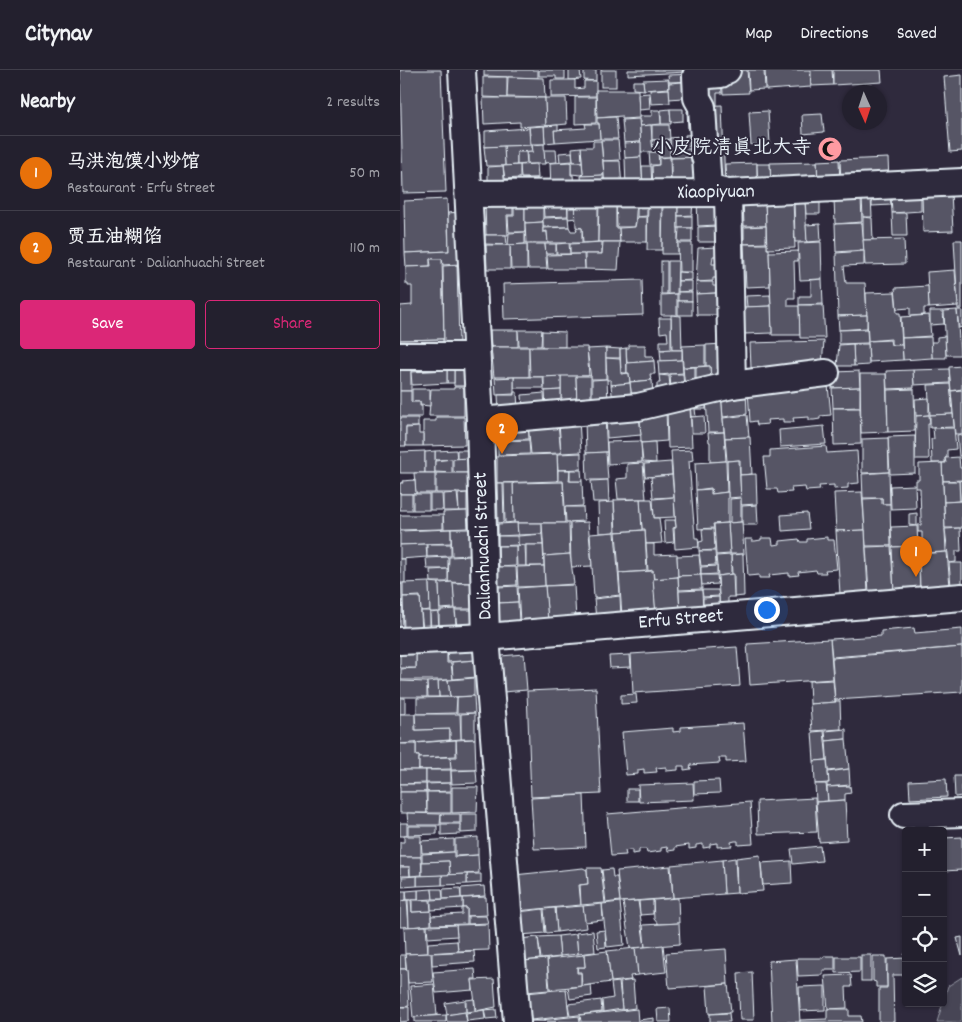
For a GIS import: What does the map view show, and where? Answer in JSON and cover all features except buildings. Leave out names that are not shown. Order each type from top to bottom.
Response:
[{"type":"street","name":"Dalianhuachi Street","points":[[462,70],[480,421],[486,637],[516,1022]]},
{"type":"street","points":[[726,70],[722,70],[721,74],[696,76],[697,98],[702,107],[704,157],[706,157],[708,188],[728,194],[732,385]]},
{"type":"street","name":"Xiaopiyuan","points":[[469,194],[728,194],[962,182]]},
{"type":"street","points":[[400,356],[476,356]]},
{"type":"street","points":[[480,421],[638,407],[732,385],[826,373]]},
{"type":"street","name":"Erfu Street","points":[[400,641],[486,637],[962,597]]},
{"type":"street","points":[[904,815],[962,813]]},
{"type":"shaded area","points":[[962,977],[962,1022],[937,1022],[942,1007],[947,1007],[948,986]]},
{"type":"place","name":"小皮院清真北大寺","points":[[830,149]]},
{"type":"place","name":"贾五油糊馅","points":[[502,454]]},
{"type":"place","name":"马洪泡馍小炒馆","points":[[916,577]]}]
